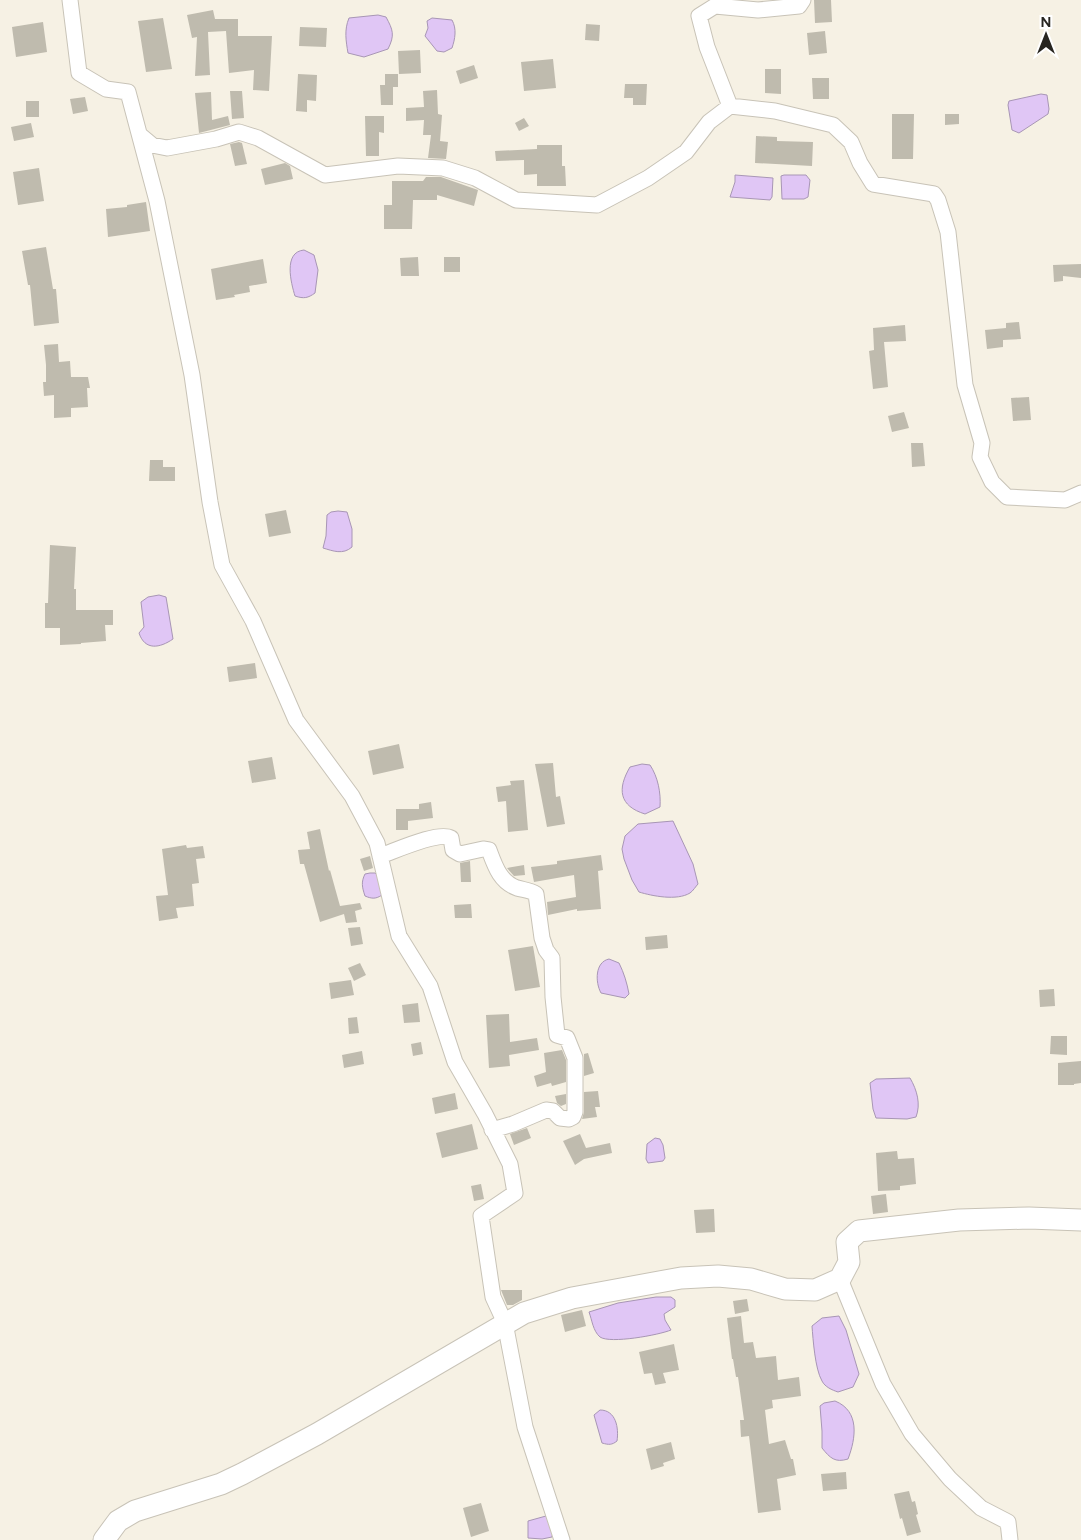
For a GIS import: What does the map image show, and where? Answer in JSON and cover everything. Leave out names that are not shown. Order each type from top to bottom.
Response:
[{"type":"street","points":[[70,0],[79,73],[106,89],[128,92],[140,135],[157,201],[192,375],[210,502],[222,566],[253,621],[296,720],[352,796],[377,843],[400,936],[430,986],[455,1062],[510,1164],[515,1193],[481,1216],[492,1297],[505,1323],[525,1427],[562,1540]]},
{"type":"street","points":[[730,106],[707,47],[699,16],[715,6],[758,10],[799,6],[803,0]]},
{"type":"street","points":[[140,135],[152,145],[167,148],[216,140],[239,132],[258,138],[325,175],[398,166],[443,168],[475,178],[516,200],[597,204],[648,178],[686,152],[709,122],[730,106],[775,111],[832,125],[851,142],[860,163],[873,184],[934,194],[938,200],[948,232],[965,385],[982,443],[980,457],[992,482],[1007,497],[1065,500],[1081,493]]},
{"type":"street","points":[[380,856],[429,838],[446,835],[451,838],[453,850],[460,854],[483,848],[489,850],[499,876],[512,886],[530,890],[536,894],[542,938],[546,950],[552,958],[553,997],[558,1036],[567,1038],[575,1058],[575,1112],[573,1117],[565,1119],[560,1118],[553,1111],[546,1110],[513,1124],[492,1130]]},
{"type":"street","points":[[104,1540],[118,1521],[135,1511],[220,1484],[242,1474],[317,1434],[524,1313],[572,1298],[681,1278],[718,1276],[751,1279],[785,1289],[815,1290],[840,1279],[849,1262],[847,1242],[860,1231],[959,1220],[1028,1218],[1081,1220]]},
{"type":"street","points":[[840,1279],[882,1384],[912,1434],[950,1479],[981,1508],[1008,1522],[1010,1540]]},
{"type":"shaded area","points":[[378,15],[386,17],[392,29],[392,40],[388,49],[364,57],[348,53],[346,31],[349,18]]},
{"type":"shaded area","points":[[432,18],[452,20],[455,27],[452,48],[444,52],[437,51],[425,36],[428,28],[427,21]]},
{"type":"shaded area","points":[[1041,94],[1047,95],[1048,114],[1019,133],[1012,130],[1009,101]]},
{"type":"shaded area","points":[[735,175],[773,178],[772,197],[770,200],[730,197],[735,182]]},
{"type":"shaded area","points":[[806,175],[810,180],[808,197],[804,199],[782,199],[781,176]]},
{"type":"shaded area","points":[[304,250],[314,255],[318,270],[315,293],[303,298],[295,296],[290,269],[293,256],[297,252]]},
{"type":"shaded area","points":[[338,511],[347,512],[352,529],[352,547],[342,552],[323,548],[326,536],[327,515]]},
{"type":"shaded area","points":[[159,595],[166,597],[173,639],[158,646],[153,646],[145,643],[139,633],[144,627],[141,602],[148,597]]},
{"type":"shaded area","points":[[642,764],[650,765],[653,770],[660,796],[660,807],[645,814],[636,811],[625,801],[622,789],[630,767]]},
{"type":"shaded area","points":[[673,821],[693,864],[698,884],[690,893],[678,897],[657,896],[639,892],[624,859],[622,849],[625,836],[638,824]]},
{"type":"shaded area","points":[[375,873],[381,879],[382,895],[376,898],[365,896],[363,890],[362,882],[365,874]]},
{"type":"shaded area","points":[[609,959],[619,963],[629,994],[625,998],[601,993],[599,989],[597,978],[599,968],[604,961]]},
{"type":"shaded area","points":[[910,1078],[918,1097],[916,1117],[907,1119],[876,1118],[870,1083],[876,1079]]},
{"type":"shaded area","points":[[655,1138],[660,1139],[663,1145],[665,1158],[663,1161],[648,1163],[646,1159],[647,1144]]},
{"type":"shaded area","points":[[656,1297],[671,1297],[675,1300],[675,1307],[664,1314],[671,1330],[646,1336],[614,1340],[600,1337],[596,1332],[589,1312],[618,1303]]},
{"type":"shaded area","points":[[839,1316],[846,1330],[859,1374],[853,1387],[838,1392],[825,1385],[820,1376],[812,1326],[822,1318]]},
{"type":"shaded area","points":[[835,1401],[849,1411],[854,1426],[851,1451],[848,1459],[843,1460],[833,1459],[822,1448],[820,1406],[824,1403]]},
{"type":"shaded area","points":[[600,1410],[610,1413],[617,1425],[617,1441],[612,1444],[602,1443],[594,1415]]},
{"type":"shaded area","points":[[546,1516],[553,1531],[552,1537],[542,1539],[528,1538],[528,1521]]},
{"type":"building","points":[[814,0],[831,0],[832,22],[815,23]]},
{"type":"building","points":[[213,10],[215,19],[238,19],[238,36],[272,36],[269,91],[253,90],[254,70],[229,73],[226,31],[208,32],[210,75],[195,76],[197,37],[192,38],[187,15]]},
{"type":"building","points":[[163,18],[172,69],[146,72],[138,21]]},
{"type":"building","points":[[43,22],[47,52],[16,57],[12,27]]},
{"type":"building","points":[[586,24],[600,25],[599,41],[585,40]]},
{"type":"building","points":[[300,27],[327,28],[326,47],[299,46]]},
{"type":"building","points":[[825,31],[827,53],[809,55],[807,33]]},
{"type":"building","points":[[420,50],[421,73],[399,74],[398,51]]},
{"type":"building","points":[[553,59],[556,88],[524,91],[521,62]]},
{"type":"building","points":[[474,65],[478,78],[460,84],[456,71]]},
{"type":"building","points":[[765,69],[781,69],[781,94],[765,93]]},
{"type":"building","points":[[298,74],[317,75],[316,101],[307,100],[307,112],[296,111]]},
{"type":"building","points":[[385,74],[398,74],[398,87],[393,87],[393,105],[381,105],[380,85],[385,85]]},
{"type":"building","points":[[812,78],[829,78],[829,99],[813,99]]},
{"type":"building","points":[[625,84],[647,84],[646,105],[633,105],[633,98],[624,98]]},
{"type":"building","points":[[437,90],[438,114],[442,115],[440,141],[448,142],[446,159],[428,158],[431,135],[423,135],[424,120],[406,121],[406,108],[424,107],[423,91]]},
{"type":"building","points":[[230,91],[242,91],[244,118],[232,119]]},
{"type":"building","points":[[211,92],[212,120],[228,116],[230,125],[199,133],[195,93]]},
{"type":"building","points":[[85,97],[88,111],[73,114],[70,99]]},
{"type":"building","points":[[26,101],[39,101],[39,117],[26,117]]},
{"type":"building","points":[[892,114],[914,114],[913,159],[892,159]]},
{"type":"building","points":[[945,114],[959,114],[959,124],[945,125]]},
{"type":"building","points":[[365,116],[384,116],[384,133],[379,132],[379,156],[366,156]]},
{"type":"building","points":[[524,118],[529,126],[519,131],[515,123]]},
{"type":"building","points":[[31,123],[34,137],[14,141],[11,127]]},
{"type":"building","points":[[756,136],[777,137],[777,141],[813,142],[812,166],[755,163]]},
{"type":"building","points":[[242,143],[247,164],[235,166],[230,144]]},
{"type":"building","points":[[537,145],[562,145],[562,166],[565,166],[566,186],[537,186],[537,174],[524,175],[524,160],[496,161],[495,151],[537,149]]},
{"type":"building","points":[[285,163],[290,166],[293,179],[265,185],[261,169]]},
{"type":"building","points":[[39,168],[44,201],[18,205],[13,172]]},
{"type":"building","points":[[426,177],[441,177],[478,190],[474,206],[437,195],[437,200],[413,200],[412,229],[384,229],[384,205],[392,205],[392,181],[423,181]]},
{"type":"building","points":[[146,202],[150,231],[108,237],[106,209],[127,207],[127,205]]},
{"type":"building","points":[[46,247],[53,289],[56,289],[59,323],[34,326],[30,285],[28,285],[22,251]]},
{"type":"building","points":[[418,257],[419,276],[401,276],[400,258]]},
{"type":"building","points":[[444,257],[460,257],[460,272],[444,272]]},
{"type":"building","points":[[263,259],[267,283],[249,286],[250,292],[234,295],[235,297],[216,300],[211,269]]},
{"type":"building","points":[[1081,264],[1081,278],[1063,276],[1063,281],[1054,282],[1053,265]]},
{"type":"building","points":[[1019,322],[1021,339],[1003,340],[1003,347],[987,349],[985,330],[1006,328],[1006,323]]},
{"type":"building","points":[[905,325],[906,341],[884,342],[888,387],[873,389],[869,351],[874,350],[873,328]]},
{"type":"building","points":[[58,344],[59,362],[70,361],[71,377],[88,377],[90,388],[87,388],[88,407],[71,408],[71,417],[54,418],[54,395],[44,396],[43,382],[46,382],[46,365],[44,345]]},
{"type":"building","points":[[1029,397],[1031,420],[1013,421],[1011,398]]},
{"type":"building","points":[[904,412],[909,428],[892,432],[888,416]]},
{"type":"building","points":[[911,443],[923,443],[925,466],[912,467]]},
{"type":"building","points":[[150,460],[163,460],[163,467],[175,467],[175,481],[149,481]]},
{"type":"building","points":[[286,510],[291,533],[269,537],[265,514]]},
{"type":"building","points":[[50,545],[76,547],[74,589],[76,589],[76,610],[113,610],[113,625],[105,625],[106,641],[60,645],[60,628],[45,628],[45,603],[48,603]]},
{"type":"building","points":[[255,663],[257,678],[229,682],[227,667]]},
{"type":"building","points":[[399,744],[404,768],[373,775],[368,751]]},
{"type":"building","points":[[272,757],[276,779],[252,783],[248,761]]},
{"type":"building","points":[[553,763],[556,797],[560,796],[565,824],[547,827],[535,764]]},
{"type":"building","points":[[524,780],[528,830],[508,832],[506,801],[498,802],[496,787],[511,785],[510,781]]},
{"type":"building","points":[[431,802],[433,818],[408,821],[408,830],[396,830],[396,809],[419,809],[419,804]]},
{"type":"building","points":[[320,829],[329,871],[340,906],[360,903],[362,909],[355,911],[357,922],[346,923],[344,914],[320,922],[304,864],[300,864],[298,850],[310,849],[307,832]]},
{"type":"building","points":[[186,845],[187,848],[203,846],[205,858],[196,859],[199,883],[192,884],[194,906],[176,908],[178,918],[159,921],[156,896],[168,895],[162,849]]},
{"type":"building","points":[[601,855],[603,870],[598,871],[601,909],[577,911],[577,909],[548,915],[547,902],[576,897],[574,875],[534,882],[531,867],[557,864],[557,861]]},
{"type":"building","points":[[370,856],[373,868],[364,871],[360,859]]},
{"type":"building","points":[[470,861],[471,882],[461,882],[460,863]]},
{"type":"building","points":[[524,865],[525,875],[514,876],[507,868]]},
{"type":"building","points":[[471,904],[472,918],[455,918],[454,905]]},
{"type":"building","points":[[360,927],[363,944],[351,946],[348,928]]},
{"type":"building","points":[[667,935],[668,948],[646,950],[645,937]]},
{"type":"building","points":[[533,946],[540,987],[515,991],[508,950]]},
{"type":"building","points":[[360,963],[366,975],[354,981],[348,968]]},
{"type":"building","points":[[351,980],[354,995],[331,999],[329,983]]},
{"type":"building","points":[[1054,989],[1055,1006],[1040,1007],[1039,990]]},
{"type":"building","points":[[418,1003],[420,1022],[404,1023],[402,1005]]},
{"type":"building","points":[[509,1014],[510,1042],[537,1038],[539,1050],[509,1055],[510,1066],[489,1068],[486,1015]]},
{"type":"building","points":[[357,1017],[359,1033],[349,1034],[348,1018]]},
{"type":"building","points":[[1051,1036],[1067,1036],[1067,1055],[1050,1054]]},
{"type":"building","points":[[421,1042],[423,1054],[413,1056],[411,1044]]},
{"type":"building","points":[[562,1050],[566,1060],[566,1082],[552,1086],[551,1083],[537,1087],[534,1076],[546,1072],[544,1053]]},
{"type":"building","points":[[362,1051],[364,1064],[344,1068],[342,1055]]},
{"type":"building","points":[[588,1053],[594,1073],[584,1076],[584,1054]]},
{"type":"building","points":[[1081,1061],[1081,1083],[1058,1085],[1058,1063]]},
{"type":"building","points":[[598,1091],[600,1107],[595,1107],[597,1117],[582,1119],[584,1092]]},
{"type":"building","points":[[455,1093],[458,1109],[435,1114],[432,1098]]},
{"type":"building","points":[[566,1094],[566,1104],[561,1106],[557,1103],[555,1096]]},
{"type":"building","points":[[472,1124],[478,1149],[442,1158],[436,1133]]},
{"type":"building","points":[[527,1128],[531,1138],[514,1145],[510,1134]]},
{"type":"building","points":[[580,1134],[586,1148],[610,1143],[612,1153],[584,1159],[575,1165],[563,1141]]},
{"type":"building","points":[[897,1151],[898,1159],[914,1158],[916,1184],[900,1186],[900,1190],[878,1191],[876,1153]]},
{"type":"building","points":[[481,1184],[484,1199],[474,1201],[471,1186]]},
{"type":"building","points":[[886,1194],[888,1212],[873,1214],[871,1196]]},
{"type":"building","points":[[714,1209],[715,1232],[696,1233],[694,1210]]},
{"type":"building","points":[[501,1290],[522,1290],[522,1300],[513,1305],[507,1305]]},
{"type":"building","points":[[747,1299],[749,1311],[735,1314],[733,1301]]},
{"type":"building","points":[[582,1310],[586,1326],[565,1332],[561,1315]]},
{"type":"building","points":[[741,1316],[744,1343],[753,1342],[756,1358],[776,1356],[778,1380],[799,1377],[801,1396],[772,1400],[773,1408],[765,1410],[769,1444],[785,1440],[791,1459],[793,1459],[796,1475],[777,1479],[781,1510],[758,1513],[749,1436],[741,1437],[740,1420],[744,1420],[738,1377],[736,1377],[732,1359],[727,1318]]},
{"type":"building","points":[[674,1344],[679,1370],[663,1373],[666,1383],[655,1385],[652,1373],[644,1374],[639,1352]]},
{"type":"building","points":[[671,1442],[675,1459],[663,1463],[664,1466],[651,1470],[646,1449]]},
{"type":"building","points":[[846,1472],[847,1489],[823,1491],[821,1474]]},
{"type":"building","points":[[909,1491],[912,1502],[915,1501],[918,1514],[916,1515],[921,1532],[907,1536],[902,1518],[900,1519],[894,1494]]},
{"type":"building","points":[[481,1503],[489,1531],[471,1537],[463,1508]]}]
